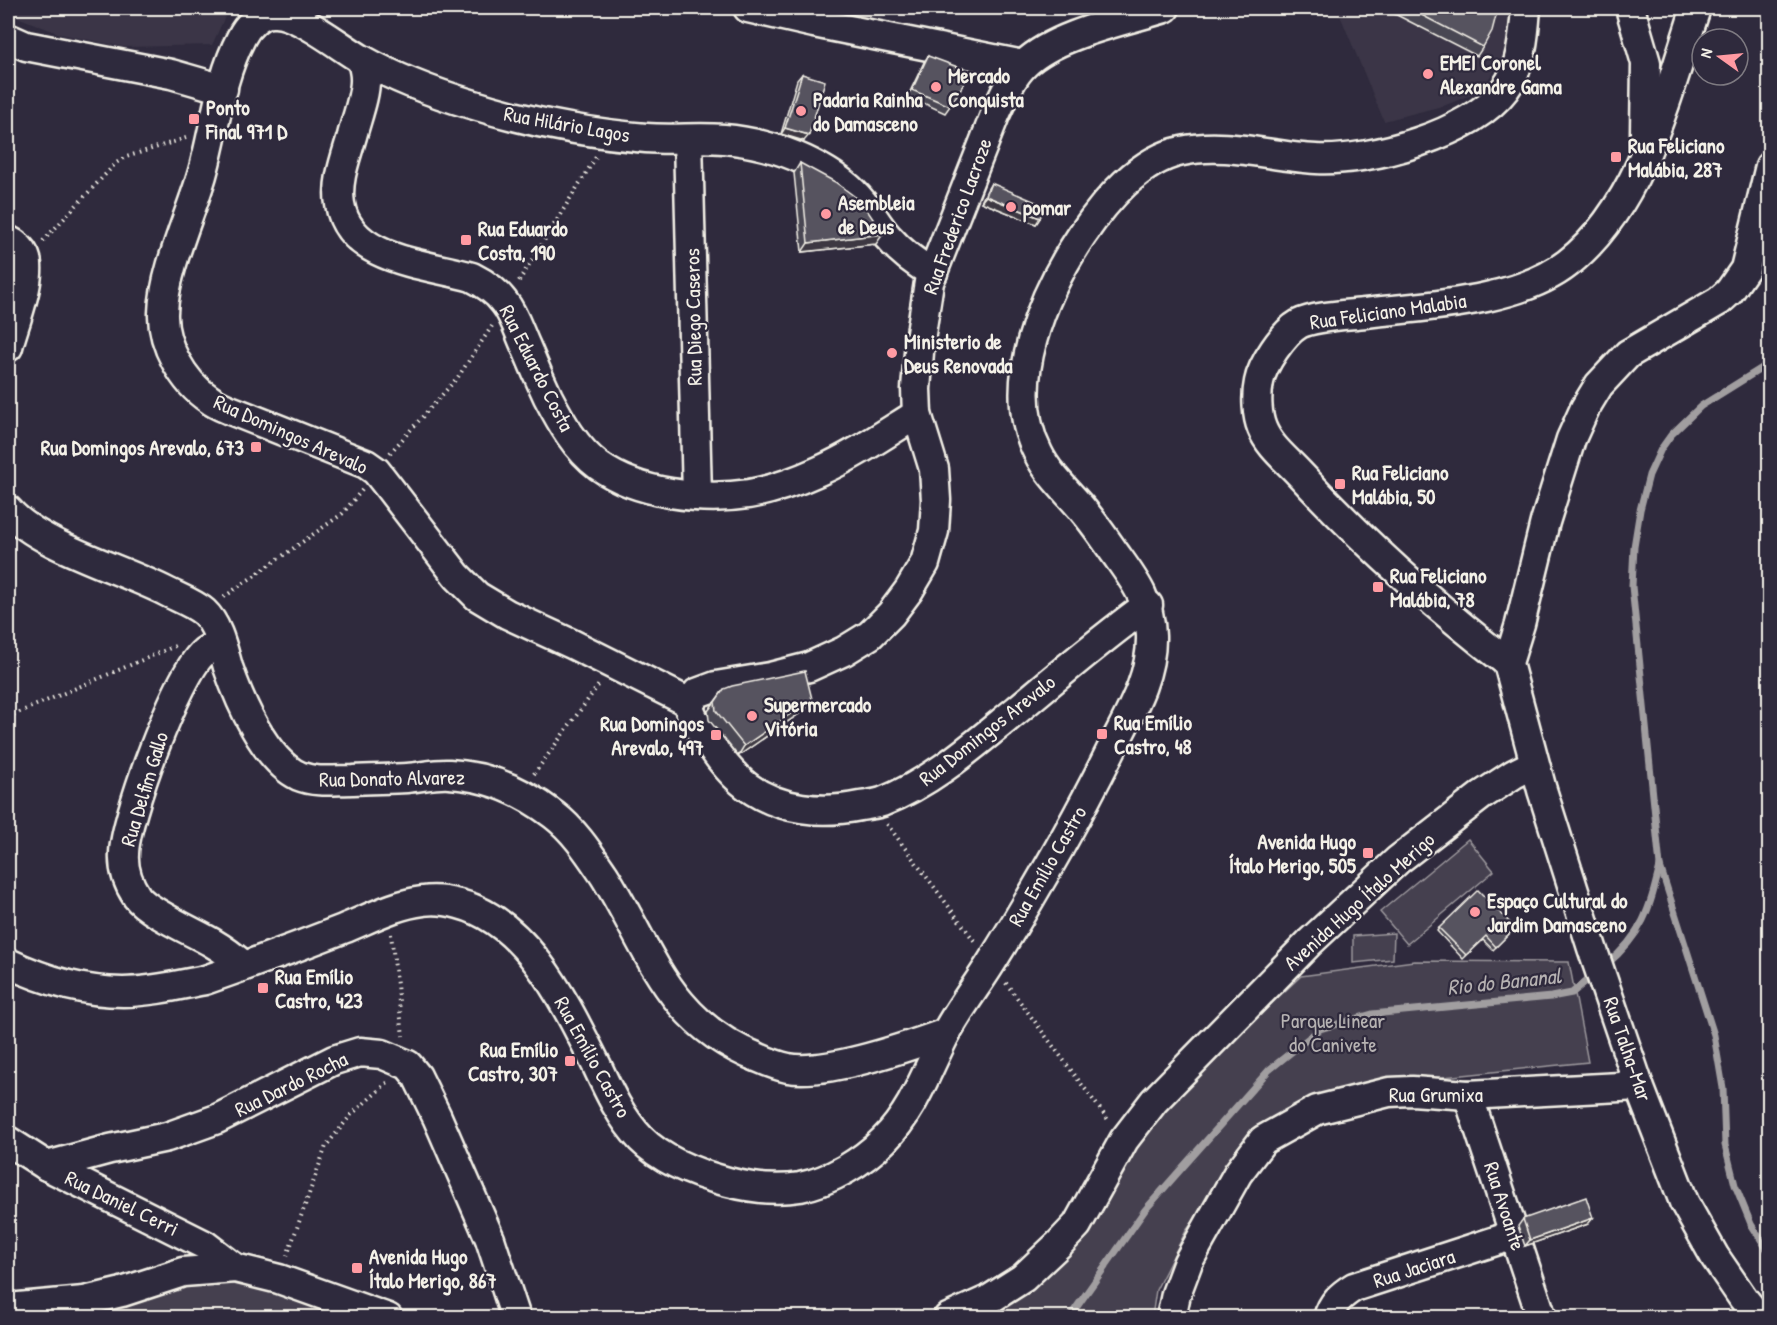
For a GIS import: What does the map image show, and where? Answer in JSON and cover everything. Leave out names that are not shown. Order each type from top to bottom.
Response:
[{"type":"street","points":[[748,8],[1023,65]]},
{"type":"street","name":"Rua Frederico Lacroze","points":[[690,703],[697,693],[716,686],[809,667],[844,651],[870,635],[891,614],[909,590],[925,563],[934,531],[936,500],[934,469],[917,414],[915,388],[929,282],[995,115],[1008,88],[1023,65],[1056,44],[1076,35],[1165,8]]},
{"type":"street","points":[[1148,605],[1134,579],[1088,515],[1038,455],[1026,414],[1024,390],[1032,343],[1045,303],[1064,262],[1090,223],[1114,195],[1159,158],[1179,151],[1206,147],[1314,159],[1350,159],[1395,150],[1439,134],[1470,118],[1492,103],[1509,84],[1524,42],[1526,8]]},
{"type":"street","points":[[1630,8],[1646,63],[1645,153]]},
{"type":"street","name":"Rua Feliciano Malabia","points":[[1508,663],[1435,604],[1321,497],[1275,448],[1262,429],[1258,407],[1259,381],[1281,339],[1299,324],[1327,318],[1501,294],[1537,281],[1568,263],[1591,241],[1619,206],[1645,153],[1696,8]]},
{"type":"street","name":"Rua Hilário Lagos","points":[[223,88],[237,48],[248,27],[273,10],[313,28],[363,60],[423,87],[474,105],[528,120],[606,133],[649,138],[727,139],[766,147],[804,160],[854,193],[901,251],[933,273]]},
{"type":"street","points":[[8,38],[26,46],[171,74],[223,88]]},
{"type":"street","name":"Rua Eduardo Costa","points":[[363,60],[366,80],[340,183],[340,203],[351,232],[362,242],[404,262],[472,277],[491,288],[505,303],[549,398],[567,431],[580,448],[600,466],[644,488],[697,496],[749,494],[800,478],[850,455],[917,414]]},
{"type":"street","name":"Rua Domingos Arevalo","points":[[223,88],[202,175],[166,287],[163,314],[171,351],[192,384],[209,399],[230,410],[345,454],[376,471],[457,576],[477,596],[507,614],[690,703],[690,711],[694,720],[725,764],[746,786],[762,796],[783,804],[814,810],[843,810],[880,803],[913,787],[972,747],[1105,636],[1148,605]]},
{"type":"street","name":"Rua Diego Caseros","points":[[688,139],[697,496]]},
{"type":"street","points":[[1534,764],[1508,663],[1545,522],[1571,439],[1585,408],[1599,385],[1614,367],[1628,354],[1719,301],[1737,282],[1745,269],[1770,166]]},
{"type":"street","points":[[8,347],[27,274],[16,248]]},
{"type":"street","points":[[8,510],[35,531],[66,548],[139,578],[213,628]]},
{"type":"street","name":"Rua Emílio Castro","points":[[8,963],[59,984],[88,990],[125,992],[205,980],[389,910],[422,901],[446,901],[483,912],[499,922],[530,952],[555,990],[616,1105],[640,1138],[660,1154],[684,1167],[741,1185],[772,1189],[804,1186],[835,1176],[861,1160],[885,1139],[911,1106],[946,1033],[1022,912],[1090,791],[1138,696],[1147,671],[1151,643],[1148,605]]},
{"type":"street","name":"Rua Donato Alvarez","points":[[213,628],[231,676],[265,745],[296,775],[312,781],[328,781],[405,778],[446,773],[487,780],[522,793],[555,816],[578,837],[614,892],[661,979],[681,1005],[702,1025],[730,1044],[758,1058],[789,1068],[813,1069],[904,1048],[946,1033]]},
{"type":"street","name":"Rua Delfim Gallo","points":[[213,628],[204,652],[182,683],[150,762],[127,830],[124,854],[129,882],[139,899],[226,951],[244,966]]},
{"type":"street","name":"Rua Talha-Mar","points":[[1534,764],[1592,948],[1639,1086],[1684,1202],[1715,1257],[1759,1317]]},
{"type":"street","name":"Avenida Hugo Ítalo Merigo","points":[[948,1317],[990,1299],[1023,1278],[1041,1263],[1077,1225],[1124,1140],[1154,1101],[1179,1074],[1304,948],[1398,860],[1482,795],[1534,764]]},
{"type":"street","name":"Rua Dardo Rocha","points":[[47,1166],[167,1137],[218,1119],[334,1060],[360,1052],[382,1054],[408,1065]]},
{"type":"street","points":[[408,1065],[417,1076],[437,1117],[490,1239],[516,1317]]},
{"type":"street","name":"Rua Grumixa","points":[[1171,1317],[1176,1294],[1188,1262],[1238,1173],[1263,1140],[1317,1110],[1389,1092],[1412,1091],[1468,1095],[1639,1086]]},
{"type":"street","name":"Rua Avoante","points":[[1468,1095],[1542,1317]]},
{"type":"street","name":"Rua Daniel Cerri","points":[[8,1141],[47,1166],[197,1241],[234,1268]]},
{"type":"street","name":"Rua Jaciara","points":[[1328,1317],[1330,1309],[1342,1294],[1354,1287],[1514,1235]]},
{"type":"street","points":[[8,1308],[84,1301],[122,1292],[183,1272],[234,1268],[279,1279],[388,1317]]},
{"type":"path","points":[[16,248],[63,220],[116,163],[126,157],[213,131]]},
{"type":"path","points":[[8,717],[213,628],[349,508],[376,471],[458,377],[585,176],[606,133]]},
{"type":"path","points":[[522,793],[601,682],[611,663]]},
{"type":"path","points":[[279,1279],[326,1146],[351,1115],[408,1065],[404,1049],[389,910]]},
{"type":"shaded area","points":[[8,8],[229,8],[212,45],[124,47],[60,34],[10,14]]},
{"type":"shaded area","name":"EMEI Coronel Alexandre Gama","points":[[1337,8],[1513,8],[1504,57],[1480,91],[1446,105],[1384,121]]},
{"type":"green space","points":[[1468,839],[1494,871],[1407,944],[1380,912]]},
{"type":"green space","points":[[1394,933],[1393,959],[1353,963],[1353,936]]},
{"type":"green space","name":"Parque Linear do Canivete","points":[[1414,961],[1569,962],[1588,1062],[1385,1083],[1325,1094],[1219,1186],[1186,1231],[1156,1290],[1152,1317],[925,1318],[973,1301],[1044,1269],[1140,1140],[1209,1062],[1301,976]]},
{"type":"green space","points":[[239,1277],[359,1318],[29,1318],[198,1282]]},
{"type":"building","points":[[1408,8],[1498,8],[1492,31],[1483,47]]},
{"type":"building","name":"Mercado Conquista","points":[[928,56],[971,72],[950,106],[912,90]]},
{"type":"building","name":"Padaria Rainha do Damasceno","points":[[802,74],[825,81],[809,135],[785,128]]},
{"type":"building","name":"Asembleia de Deus","points":[[800,163],[835,182],[854,196],[883,234],[808,243]]},
{"type":"building","points":[[991,183],[1045,206],[1040,218],[986,196]]},
{"type":"building","name":"Supermercado Vitória","points":[[805,671],[812,699],[744,746],[716,711],[715,702],[724,689]]},
{"type":"building","name":"Espaço Cultural do Jardim Damasceno","points":[[1478,890],[1515,928],[1496,947],[1486,936],[1466,955],[1439,928]]},
{"type":"building","points":[[1586,1197],[1593,1218],[1530,1240],[1523,1219]]},
{"type":"waterway","name":"Rio do Bananal","points":[[1606,965],[1628,943],[1643,921],[1660,866],[1632,586],[1634,547],[1649,475],[1661,449],[1671,435],[1701,406],[1770,363]]},
{"type":"waterway","points":[[1660,866],[1714,1035],[1723,1088],[1725,1145],[1735,1185],[1751,1224],[1770,1254]]},
{"type":"waterway","name":"Rio do Bananal","points":[[1069,1318],[1145,1210],[1269,1070],[1320,1029],[1372,1014],[1572,993],[1593,975]]},
{"type":"place","name":"EMEI Coronel Alexandre Gama","points":[[1428,74]]},
{"type":"place","name":"Mercado Conquista","points":[[936,87]]},
{"type":"place","name":"Padaria Rainha do Damasceno","points":[[801,111]]},
{"type":"place","name":"Ponto Final 971 D","points":[[194,119]]},
{"type":"place","name":"Rua Feliciano Malábia, 287","points":[[1616,157]]},
{"type":"place","name":"pomar","points":[[1011,207]]},
{"type":"place","name":"Asembleia de Deus","points":[[826,214]]},
{"type":"place","name":"Rua Eduardo Costa, 190","points":[[466,240]]},
{"type":"place","name":"Ministerio de Deus Renovada","points":[[892,353]]},
{"type":"place","name":"Rua Domingos Arevalo, 673","points":[[256,447]]},
{"type":"place","name":"Rua Feliciano Malábia, 50","points":[[1340,484]]},
{"type":"place","name":"Rua Feliciano Malábia, 78","points":[[1378,587]]},
{"type":"place","name":"Supermercado Vitória","points":[[752,716]]},
{"type":"place","name":"Rua Emílio Castro, 48","points":[[1102,734]]},
{"type":"place","name":"Rua Domingos Arevalo, 497","points":[[716,735]]},
{"type":"place","name":"Avenida Hugo Ítalo Merigo, 505","points":[[1368,853]]},
{"type":"place","name":"Espaço Cultural do Jardim Damasceno","points":[[1475,912]]},
{"type":"place","name":"Rua Emílio Castro, 423","points":[[263,988]]},
{"type":"place","name":"Rua Emílio Castro, 307","points":[[570,1061]]},
{"type":"place","name":"Avenida Hugo Ítalo Merigo, 867","points":[[357,1268]]}]
